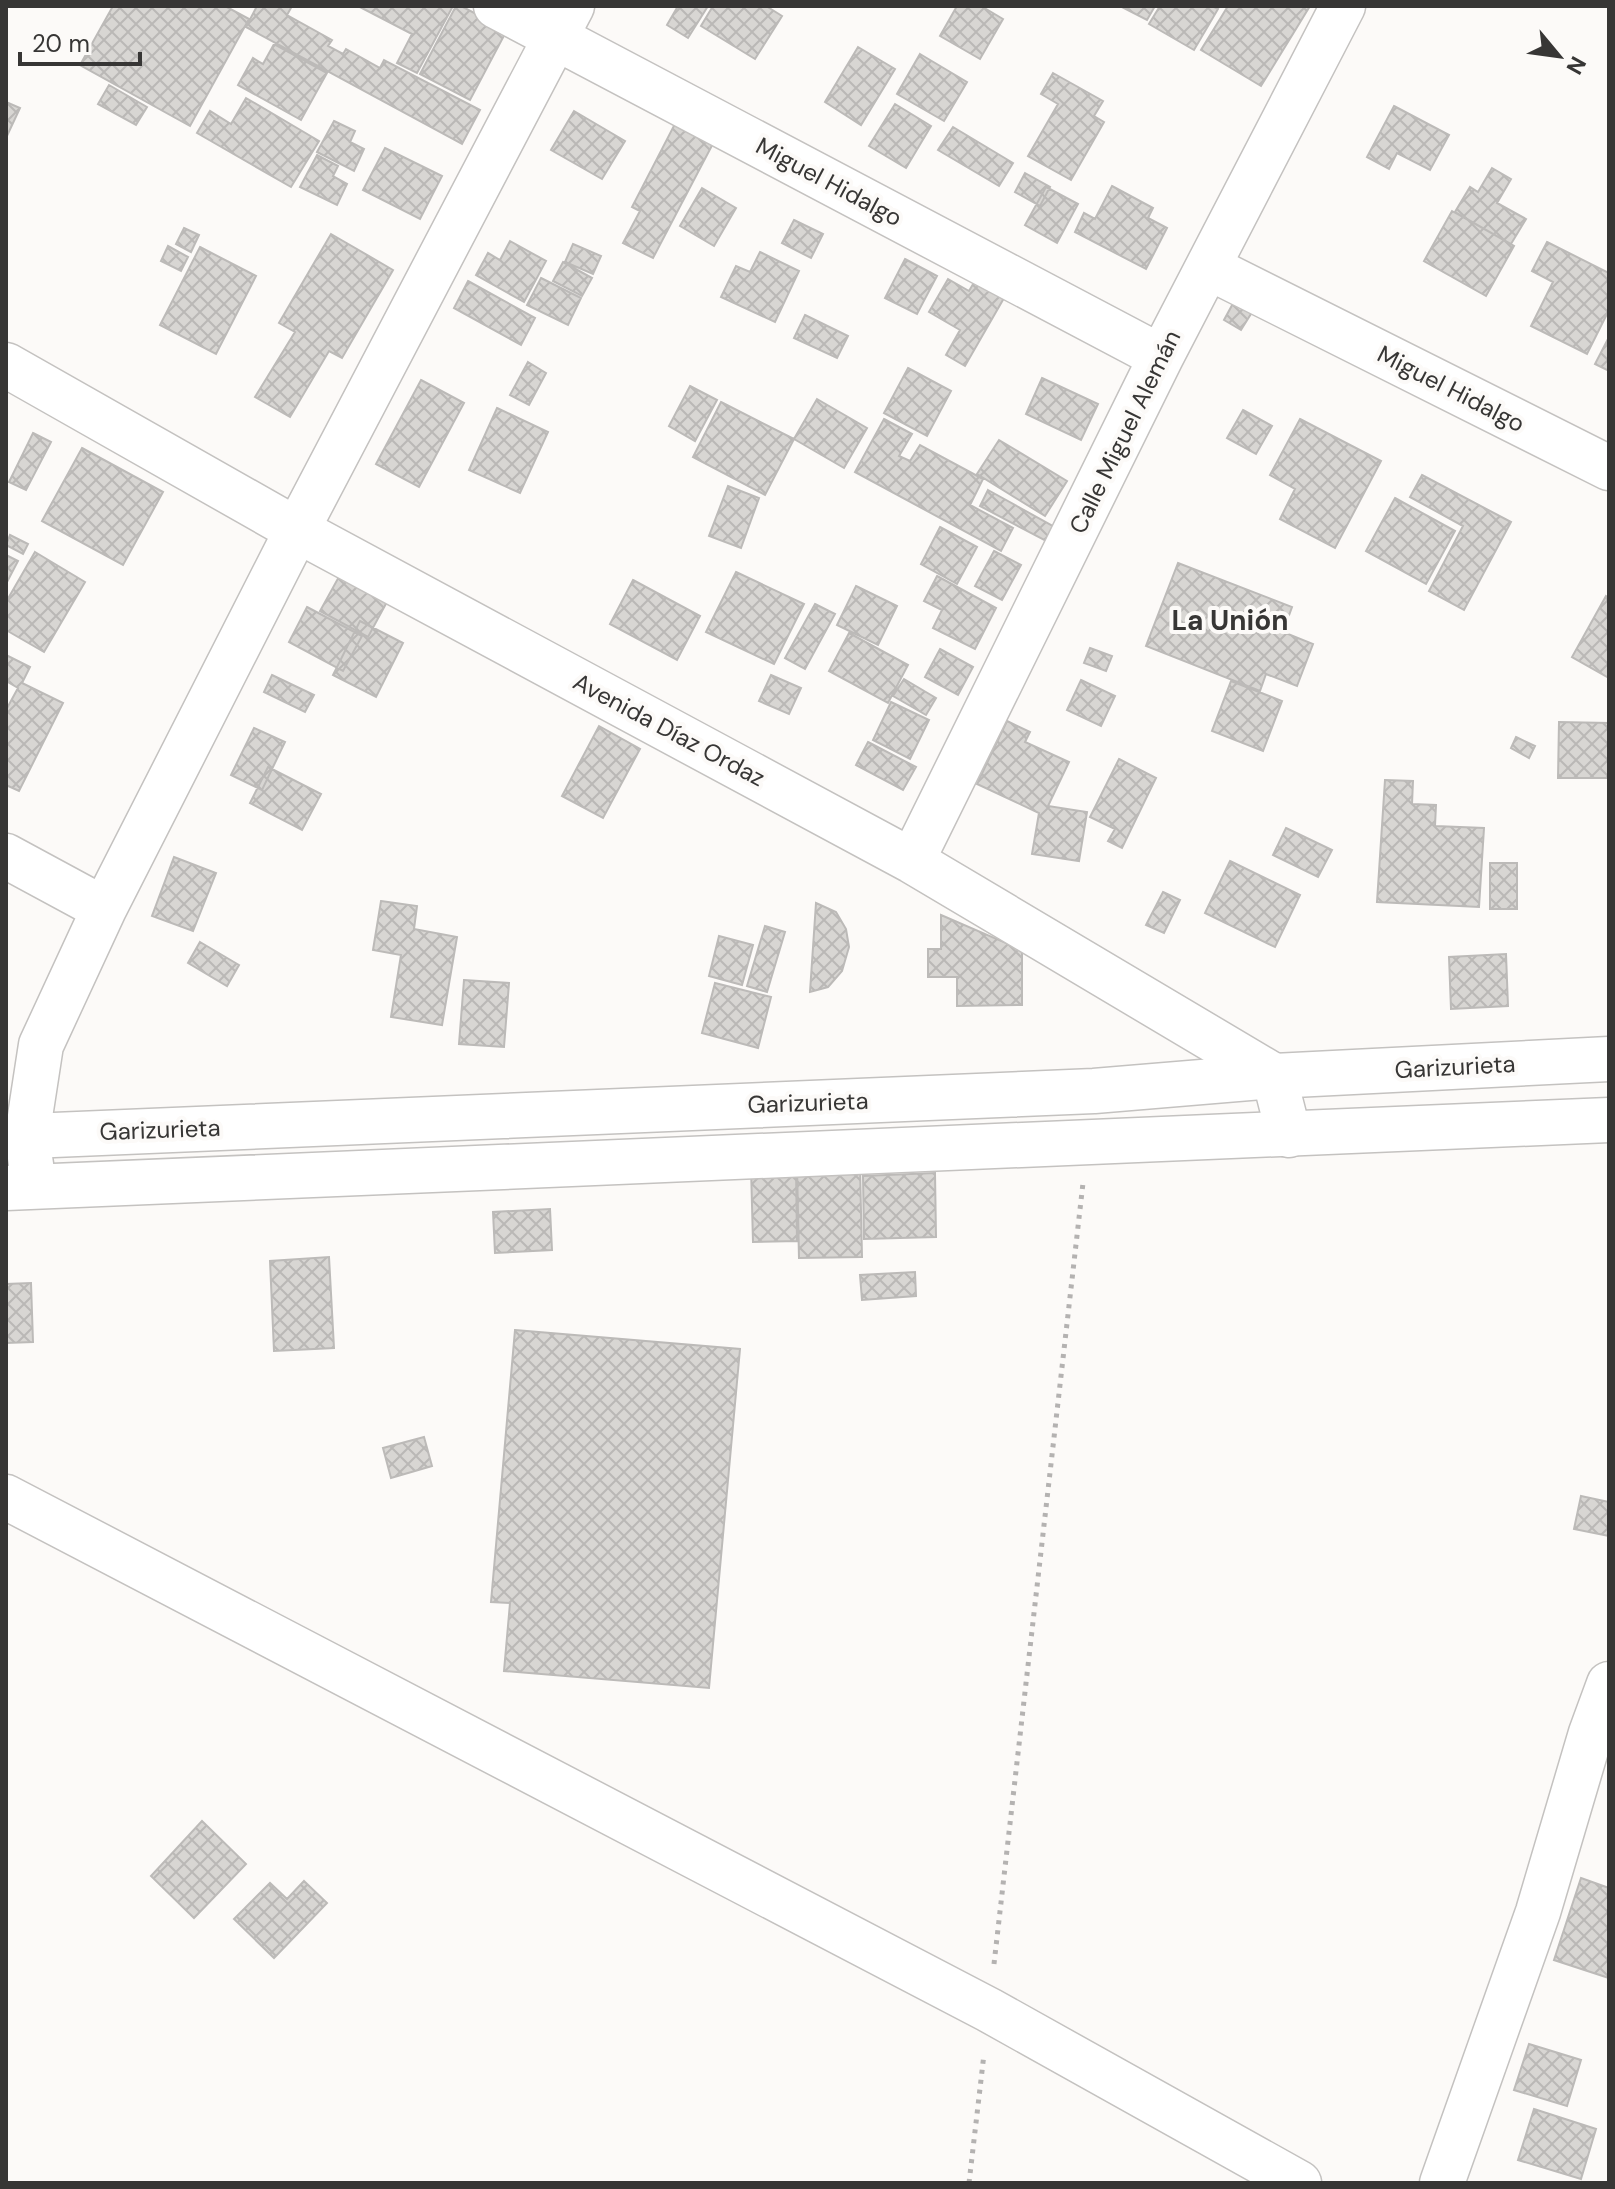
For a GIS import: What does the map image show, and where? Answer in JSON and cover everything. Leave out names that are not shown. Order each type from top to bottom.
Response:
[{"type":"street","name":"Miguel Hidalgo","points":[[496,6],[564,22],[1161,357]]},
{"type":"street","name":"Calle Miguel Alemán","points":[[912,861],[1161,357],[1343,6]]},
{"type":"street","points":[[564,22],[297,530],[104,909],[41,1045],[17,1137],[20,1187],[389,1174],[1609,1120]]},
{"type":"street","name":"Miguel Hidalgo","points":[[1208,267],[1609,468]]},
{"type":"street","name":"Avenida Díaz Ordaz","points":[[6,365],[297,530],[912,861],[1274,1076]]},
{"type":"street","points":[[6,856],[104,909]]},
{"type":"street","name":"Garizurieta","points":[[17,1137],[1094,1091],[1274,1076],[1609,1059]]},
{"type":"street","points":[[1274,1076],[1289,1135]]},
{"type":"street","points":[[901,1151],[905,1099]]},
{"type":"street","points":[[680,1161],[684,1109]]},
{"type":"street","points":[[387,1121],[389,1174]]},
{"type":"street","points":[[6,1497],[989,2010],[1299,2183]]},
{"type":"street","points":[[1442,2183],[1538,1912],[1591,1733],[1609,1684]]},
{"type":"path","points":[[969,2183],[1088,1143]]},
{"type":"building","points":[[113,6],[225,6],[249,19],[190,126],[80,65]]},
{"type":"building","points":[[257,6],[292,6],[287,15],[332,40],[328,46],[343,54],[346,49],[380,68],[384,60],[480,110],[462,144],[246,27]]},
{"type":"building","points":[[358,6],[453,6],[417,73],[397,63],[412,34]]},
{"type":"building","points":[[456,6],[507,30],[470,100],[420,74]]},
{"type":"building","points":[[678,6],[708,6],[688,38],[667,25]]},
{"type":"building","points":[[713,6],[766,6],[782,16],[755,59],[701,26]]},
{"type":"building","points":[[957,6],[981,6],[1003,19],[980,59],[940,36]]},
{"type":"building","points":[[1120,6],[1155,6],[1147,20]]},
{"type":"building","points":[[1160,6],[1212,6],[1218,9],[1194,50],[1149,24]]},
{"type":"building","points":[[1228,6],[1310,6],[1261,86],[1201,50]]},
{"type":"building","points":[[274,44],[327,73],[301,120],[238,85],[253,58],[263,64]]},
{"type":"building","points":[[858,47],[895,69],[861,125],[825,102]]},
{"type":"building","points":[[920,54],[967,82],[944,121],[897,94]]},
{"type":"building","points":[[1053,73],[1103,101],[1094,116],[1104,122],[1071,180],[1028,156],[1058,104],[1041,94]]},
{"type":"building","points":[[109,85],[147,107],[136,125],[98,104]]},
{"type":"building","points":[[246,98],[319,141],[291,187],[197,133],[210,111],[231,124]]},
{"type":"building","points":[[6,102],[20,108],[6,138]]},
{"type":"building","points":[[895,104],[931,126],[906,168],[869,146]]},
{"type":"building","points":[[1394,106],[1449,135],[1430,170],[1397,153],[1389,169],[1367,157]]},
{"type":"building","points":[[574,111],[625,141],[602,179],[551,150]]},
{"type":"building","points":[[679,116],[717,136],[653,258],[623,243],[640,211],[632,207]]},
{"type":"building","points":[[334,121],[355,131],[350,142],[364,149],[354,171],[317,152]]},
{"type":"building","points":[[953,127],[1013,163],[999,186],[938,150]]},
{"type":"building","points":[[385,148],[442,176],[420,219],[363,190]]},
{"type":"building","points":[[317,155],[338,166],[333,176],[347,184],[337,205],[300,187]]},
{"type":"building","points":[[1492,168],[1511,179],[1497,203],[1526,219],[1511,244],[1455,212],[1470,187],[1478,192]]},
{"type":"building","points":[[1025,173],[1050,187],[1040,206],[1015,192]]},
{"type":"building","points":[[1112,186],[1153,208],[1148,218],[1167,228],[1146,269],[1075,232],[1084,213],[1095,219]]},
{"type":"building","points":[[1046,187],[1078,204],[1057,243],[1025,225]]},
{"type":"building","points":[[702,188],[736,208],[714,246],[680,226]]},
{"type":"building","points":[[1452,211],[1514,246],[1486,296],[1424,261]]},
{"type":"building","points":[[794,220],[823,234],[811,258],[782,243]]},
{"type":"building","points":[[184,228],[199,235],[191,252],[176,244]]},
{"type":"building","points":[[331,234],[393,270],[342,358],[329,351],[290,417],[255,397],[295,332],[279,323]]},
{"type":"building","points":[[510,241],[546,261],[524,302],[476,275],[488,253],[500,260]]},
{"type":"building","points":[[1547,242],[1609,273],[1609,310],[1587,354],[1531,326],[1553,282],[1532,271]]},
{"type":"building","points":[[573,244],[601,256],[593,274],[565,262]]},
{"type":"building","points":[[168,246],[188,257],[181,271],[161,261]]},
{"type":"building","points":[[200,247],[256,276],[216,354],[160,325]]},
{"type":"building","points":[[760,252],[799,271],[775,322],[721,297],[736,266],[750,272]]},
{"type":"building","points":[[905,259],[937,276],[917,314],[885,298]]},
{"type":"building","points":[[563,262],[592,278],[582,296],[553,281]]},
{"type":"building","points":[[979,274],[1008,291],[965,366],[946,355],[960,330],[929,312],[948,279],[969,291]]},
{"type":"building","points":[[541,278],[581,298],[568,325],[527,305]]},
{"type":"building","points":[[468,281],[535,318],[521,345],[454,308]]},
{"type":"building","points":[[1236,298],[1254,309],[1241,330],[1224,320]]},
{"type":"building","points":[[805,315],[848,336],[837,358],[794,338]]},
{"type":"building","points":[[1609,337],[1609,371],[1595,364]]},
{"type":"building","points":[[528,362],[546,373],[529,405],[510,395]]},
{"type":"building","points":[[908,368],[951,391],[927,436],[884,413]]},
{"type":"building","points":[[1042,378],[1098,404],[1081,440],[1026,414]]},
{"type":"building","points":[[421,380],[464,403],[419,487],[376,464]]},
{"type":"building","points":[[690,386],[717,400],[695,441],[669,426]]},
{"type":"building","points":[[817,399],[867,428],[844,468],[794,439]]},
{"type":"building","points":[[721,402],[794,439],[765,495],[693,457]]},
{"type":"building","points":[[497,408],[548,432],[520,493],[469,470]]},
{"type":"building","points":[[1243,410],[1272,426],[1256,454],[1227,438]]},
{"type":"building","points":[[884,419],[912,434],[899,456],[910,461],[920,445],[983,479],[970,505],[1013,528],[1001,551],[855,472]]},
{"type":"building","points":[[1300,419],[1381,461],[1335,548],[1280,519],[1295,489],[1270,475]]},
{"type":"building","points":[[33,433],[51,442],[26,490],[9,482]]},
{"type":"building","points":[[999,440],[1067,481],[1045,516],[977,474]]},
{"type":"building","points":[[82,448],[163,492],[123,565],[42,521]]},
{"type":"building","points":[[1422,475],[1511,522],[1464,610],[1429,591],[1463,526],[1410,497]]},
{"type":"building","points":[[728,486],[759,498],[741,548],[709,536]]},
{"type":"building","points":[[988,490],[1058,529],[1050,543],[980,506]]},
{"type":"building","points":[[1395,498],[1455,531],[1426,584],[1366,551]]},
{"type":"building","points":[[940,527],[977,547],[957,584],[921,564]]},
{"type":"building","points":[[10,535],[28,544],[23,554],[6,545]]},
{"type":"building","points":[[994,551],[1021,565],[1002,600],[975,586]]},
{"type":"building","points":[[35,552],[85,582],[44,652],[6,630],[6,602]]},
{"type":"building","points":[[6,555],[18,561],[6,584]]},
{"type":"building","points":[[1178,563],[1292,607],[1283,632],[1313,644],[1297,686],[1266,674],[1260,691],[1146,646]]},
{"type":"building","points":[[346,564],[394,589],[368,637],[320,611]]},
{"type":"building","points":[[736,572],[804,604],[774,664],[706,632]]},
{"type":"building","points":[[937,576],[996,608],[975,649],[933,628],[942,610],[924,601]]},
{"type":"building","points":[[633,580],[700,616],[677,660],[610,624]]},
{"type":"building","points":[[856,586],[897,606],[878,645],[837,625]]},
{"type":"building","points":[[1606,596],[1609,598],[1609,678],[1572,657]]},
{"type":"building","points":[[815,604],[835,614],[805,669],[785,658]]},
{"type":"building","points":[[307,607],[362,636],[343,671],[289,642]]},
{"type":"building","points":[[360,621],[403,643],[376,697],[333,675]]},
{"type":"building","points":[[849,633],[908,665],[888,703],[829,671]]},
{"type":"building","points":[[1090,648],[1112,656],[1106,671],[1084,663]]},
{"type":"building","points":[[940,649],[973,667],[958,695],[925,677]]},
{"type":"building","points":[[6,655],[30,667],[22,683],[63,703],[19,791],[6,785],[6,710],[18,688],[6,681]]},
{"type":"building","points":[[272,675],[314,695],[305,712],[264,692]]},
{"type":"building","points":[[771,675],[801,688],[789,714],[759,701]]},
{"type":"building","points":[[904,679],[936,698],[926,715],[893,696]]},
{"type":"building","points":[[1081,680],[1115,696],[1101,726],[1067,710]]},
{"type":"building","points":[[1231,681],[1282,701],[1263,751],[1212,731]]},
{"type":"building","points":[[891,702],[929,720],[910,759],[873,740]]},
{"type":"building","points":[[1007,721],[1030,732],[1025,742],[1069,762],[1048,806],[1087,812],[1079,861],[1032,854],[1039,813],[977,784]]},
{"type":"building","points":[[1559,722],[1609,723],[1609,778],[1558,778]]},
{"type":"building","points":[[599,726],[640,749],[603,818],[562,796]]},
{"type":"building","points":[[254,728],[285,742],[262,790],[231,775]]},
{"type":"building","points":[[1516,737],[1535,746],[1529,758],[1511,748]]},
{"type":"building","points":[[868,742],[916,767],[903,790],[856,765]]},
{"type":"building","points":[[1119,759],[1156,778],[1122,848],[1108,841],[1115,829],[1090,817]]},
{"type":"building","points":[[268,767],[321,794],[302,830],[250,803]]},
{"type":"building","points":[[1385,780],[1413,781],[1412,804],[1436,805],[1435,826],[1484,828],[1479,907],[1377,902]]},
{"type":"building","points":[[1286,828],[1332,850],[1318,877],[1273,855]]},
{"type":"building","points":[[174,857],[216,873],[193,931],[152,916]]},
{"type":"building","points":[[1230,861],[1300,895],[1275,947],[1205,913]]},
{"type":"building","points":[[1490,863],[1517,863],[1517,909],[1490,909]]},
{"type":"building","points":[[1163,892],[1180,900],[1164,933],[1146,925]]},
{"type":"building","points":[[381,901],[417,906],[414,929],[457,937],[442,1025],[391,1017],[401,955],[373,950]]},
{"type":"building","points":[[816,903],[836,912],[846,929],[849,947],[842,971],[828,987],[810,992]]},
{"type":"building","points":[[941,915],[1022,950],[1022,1005],[957,1006],[957,977],[928,977],[928,949],[941,949]]},
{"type":"building","points":[[765,926],[785,932],[767,992],[747,986]]},
{"type":"building","points":[[719,936],[753,945],[742,985],[709,976]]},
{"type":"building","points":[[200,942],[239,965],[227,986],[188,963]]},
{"type":"building","points":[[1506,954],[1508,1006],[1451,1009],[1449,957]]},
{"type":"building","points":[[464,980],[509,983],[504,1047],[459,1044]]},
{"type":"building","points":[[715,983],[771,997],[758,1048],[702,1033]]},
{"type":"building","points":[[860,1166],[862,1257],[799,1258],[797,1167]]},
{"type":"building","points":[[796,1167],[797,1241],[753,1242],[751,1168]]},
{"type":"building","points":[[935,1173],[936,1237],[864,1239],[863,1176]]},
{"type":"building","points":[[550,1209],[552,1250],[495,1253],[493,1212]]},
{"type":"building","points":[[329,1257],[334,1348],[274,1351],[270,1261]]},
{"type":"building","points":[[915,1272],[916,1296],[862,1300],[860,1275]]},
{"type":"building","points":[[31,1283],[33,1342],[6,1343],[6,1284]]},
{"type":"building","points":[[515,1330],[740,1349],[709,1688],[504,1671],[510,1603],[491,1602]]},
{"type":"building","points":[[424,1437],[432,1466],[391,1478],[383,1448]]},
{"type":"building","points":[[1581,1496],[1609,1502],[1609,1536],[1574,1529]]},
{"type":"building","points":[[202,1821],[246,1864],[194,1918],[151,1876]]},
{"type":"building","points":[[1581,1878],[1609,1888],[1609,1978],[1554,1960]]},
{"type":"building","points":[[304,1881],[327,1903],[274,1958],[234,1919],[270,1883],[287,1899]]},
{"type":"building","points":[[1529,2044],[1581,2060],[1567,2106],[1514,2090]]},
{"type":"building","points":[[1534,2109],[1596,2129],[1581,2179],[1518,2160]]},
{"type":"district","name":"La Unión","points":[[1230,620]]}]
